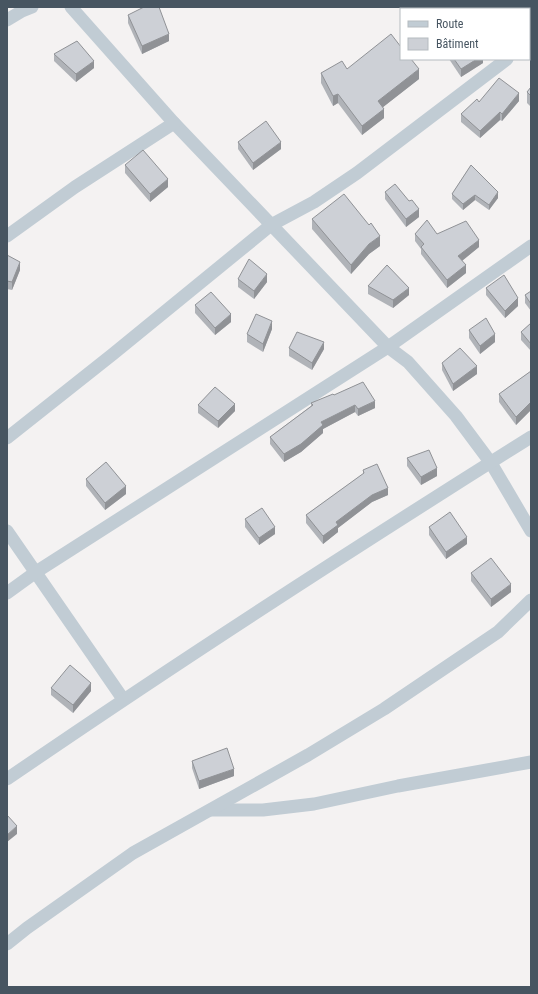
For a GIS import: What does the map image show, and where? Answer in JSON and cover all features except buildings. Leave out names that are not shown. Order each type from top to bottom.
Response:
[{"type":"street","points":[[7,20],[32,7]]},
{"type":"street","points":[[71,7],[174,123],[271,225],[388,347],[408,362],[425,379],[456,416],[491,463],[531,531]]},
{"type":"street","points":[[7,438],[271,225],[314,202],[357,174],[506,60]]},
{"type":"street","points":[[7,236],[76,187],[174,123]]},
{"type":"street","points":[[7,593],[36,572],[388,347],[531,246]]},
{"type":"street","points":[[7,778],[98,718],[123,699],[276,599],[531,437]]},
{"type":"street","points":[[7,532],[123,699]]},
{"type":"street","points":[[7,944],[27,928],[133,853],[308,755],[384,709],[498,632],[531,600]]},
{"type":"street","points":[[210,810],[263,810],[314,804],[398,786],[531,762]]}]
